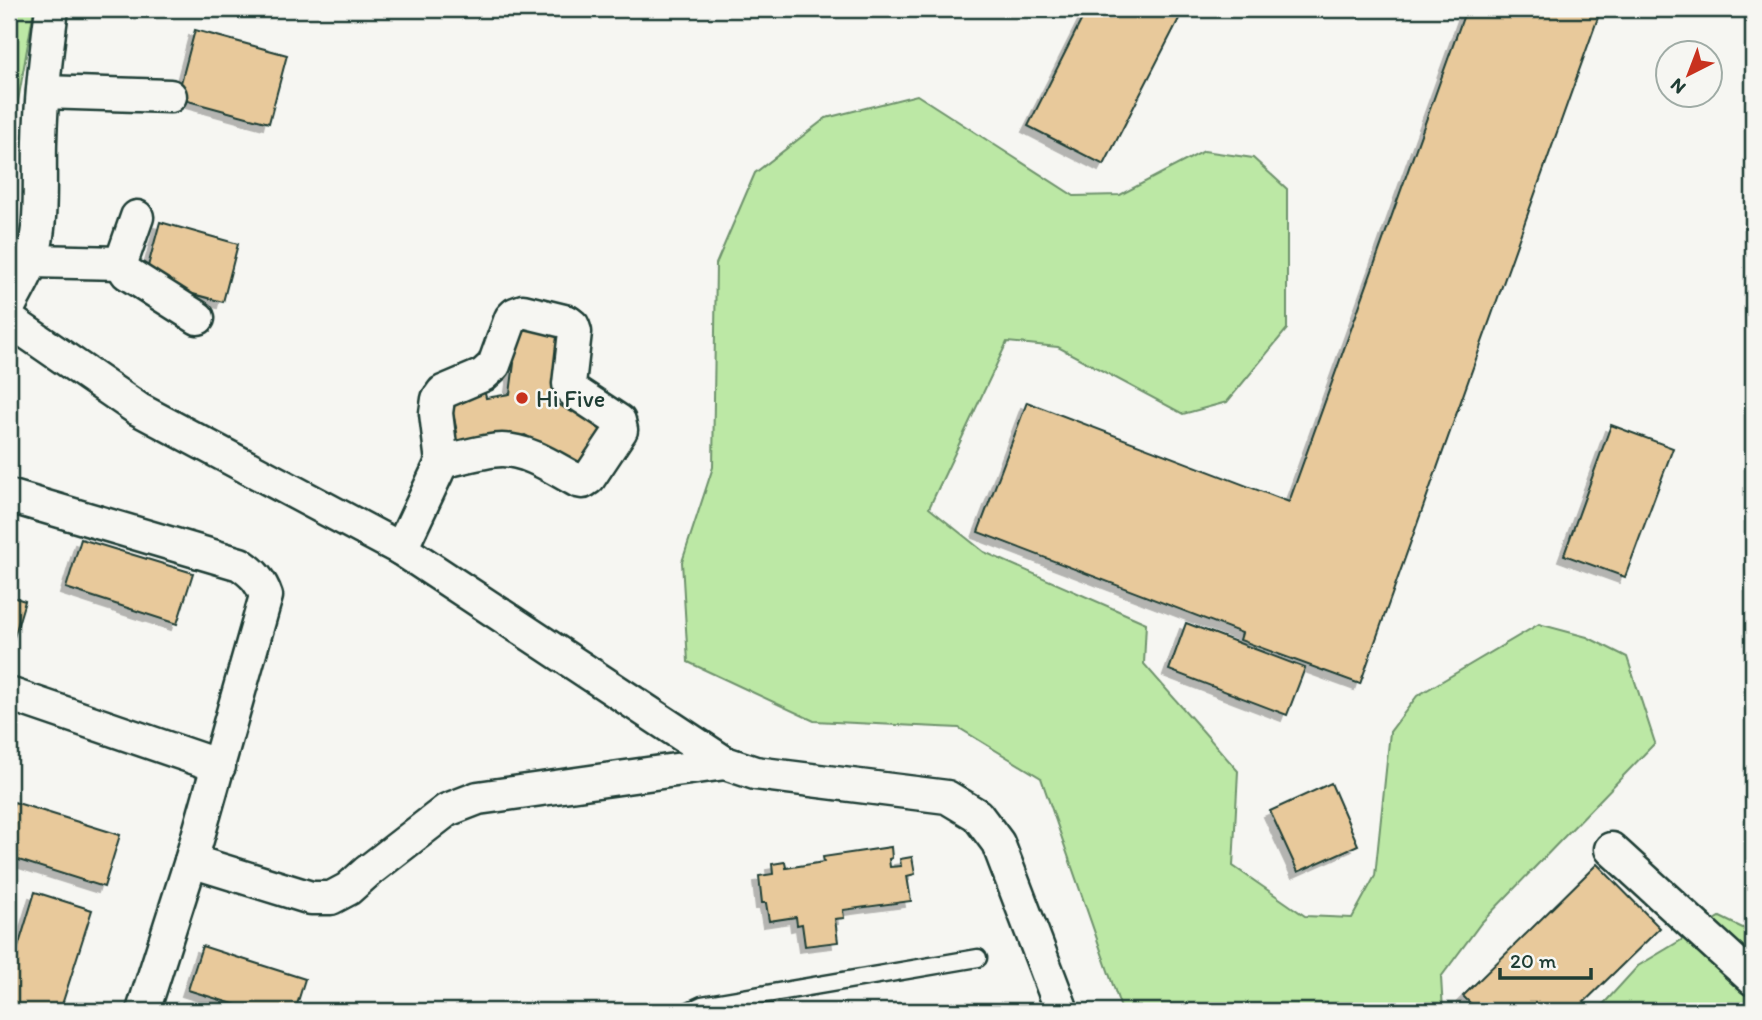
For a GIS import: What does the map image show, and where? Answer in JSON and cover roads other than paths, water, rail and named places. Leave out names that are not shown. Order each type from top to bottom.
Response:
[{"type":"street","points":[[9,307],[32,261],[35,243],[46,50],[52,9]]},
{"type":"street","points":[[43,92],[170,96]]},
{"type":"street","points":[[121,263],[137,217]]},
{"type":"street","points":[[32,261],[121,263]]},
{"type":"street","points":[[121,263],[127,273],[198,318]]},
{"type":"street","points":[[401,549],[442,462],[436,412],[438,399],[443,392],[483,375],[494,365],[511,318],[515,314],[523,311],[568,322],[573,326],[575,332],[569,384],[572,390],[619,421],[621,426],[589,478],[583,482],[578,481],[528,455],[500,450],[442,462]]},
{"type":"street","points":[[9,320],[138,410],[401,549],[725,763],[755,773],[947,797],[977,815],[998,843],[1062,1011]]},
{"type":"street","points":[[9,496],[240,565],[262,584],[267,596],[191,861],[143,1011]]},
{"type":"street","points":[[9,694],[219,766]]},
{"type":"street","points":[[191,861],[311,898],[331,898],[348,890],[447,810],[478,798],[725,763]]},
{"type":"street","points":[[1611,849],[1753,979]]},
{"type":"lane","points":[[689,1011],[702,1005],[978,958]]},
{"type":"place","name":"Hi Five","points":[[522,398]]}]
